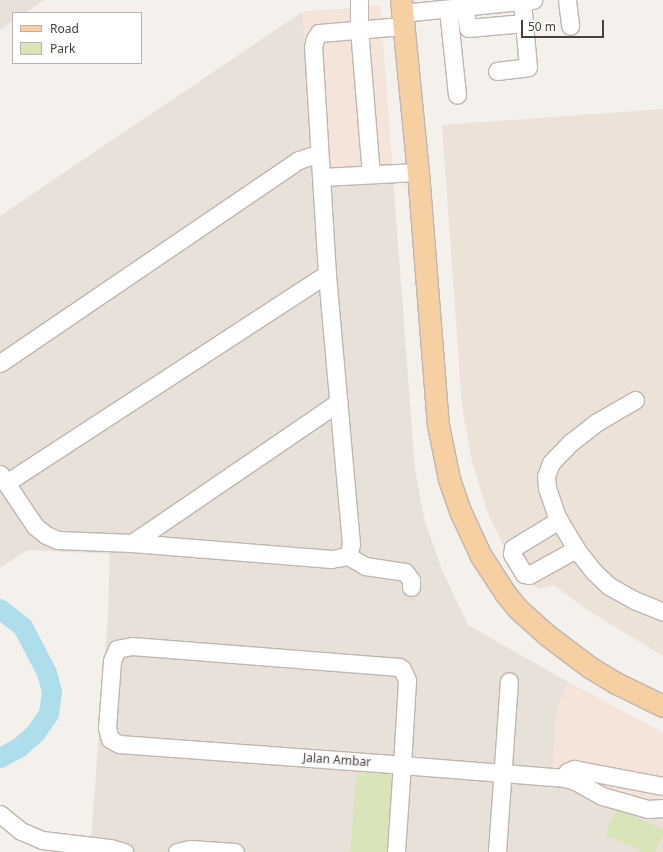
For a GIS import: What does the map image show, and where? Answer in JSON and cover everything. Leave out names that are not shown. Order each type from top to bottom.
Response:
[{"type":"main road","points":[[402,13],[418,172],[438,425],[449,479],[470,535],[491,572],[517,608],[547,635],[591,668],[616,683],[661,706]]},
{"type":"street","points":[[359,0],[359,29],[371,174]]},
{"type":"street","points":[[348,556],[351,544],[327,274],[313,47],[315,39],[320,33],[359,29],[428,5],[456,8],[527,0],[524,23],[528,67],[497,71]]},
{"type":"street","points":[[567,0],[570,26]]},
{"type":"street","points":[[456,8],[468,28],[524,23]]},
{"type":"street","points":[[456,8],[457,95]]},
{"type":"street","points":[[0,363],[299,160],[319,153]]},
{"type":"street","points":[[321,177],[418,172]]},
{"type":"street","points":[[327,274],[3,478],[35,526],[46,535],[58,540],[132,543],[331,559],[348,556],[365,566],[405,572],[411,580],[411,587]]},
{"type":"street","points":[[635,400],[597,422],[570,442],[550,463],[546,476],[547,488],[559,520],[576,549],[594,572],[609,586],[634,600],[663,612]]},
{"type":"street","points":[[132,543],[338,402]]},
{"type":"street","points":[[559,520],[513,548],[512,554],[524,574],[530,575],[576,549]]},
{"type":"street","name":"Jalan Ambar","points":[[402,765],[407,680],[405,672],[399,667],[123,647],[117,649],[112,661],[107,728],[110,739],[119,744],[565,778],[575,781],[602,796],[648,809],[663,808]]},
{"type":"street","points":[[497,852],[509,681]]},
{"type":"street","points":[[396,852],[402,765]]},
{"type":"street","points":[[565,778],[567,772],[574,769],[663,787]]},
{"type":"street","points":[[0,814],[21,831],[42,840],[110,848],[124,852]]},
{"type":"street","points":[[177,852],[190,849],[236,852]]},
{"type":"shaded area","points":[[0,0],[44,0],[26,12],[12,12],[12,22],[0,30]]},
{"type":"shaded area","points":[[380,6],[415,469],[424,518],[442,570],[468,625],[568,682],[663,733],[663,852],[90,852],[108,614],[110,554],[27,550],[0,568],[0,216],[302,12]]},
{"type":"shaded area","points":[[380,6],[392,163],[314,169],[302,12]]},
{"type":"shaded area","points":[[663,109],[663,656],[584,608],[554,585],[540,589],[522,578],[506,551],[487,511],[472,461],[462,406],[442,125]]},
{"type":"shaded area","points":[[568,682],[663,733],[663,822],[552,771],[557,707]]},
{"type":"green space","points":[[357,772],[395,775],[389,852],[350,852]]},
{"type":"green space","points":[[617,809],[663,829],[663,835],[655,852],[645,852],[605,835]]},
{"type":"waterway","points":[[0,609],[23,627],[47,673],[52,692],[49,714],[35,734],[19,748],[0,758]]}]
